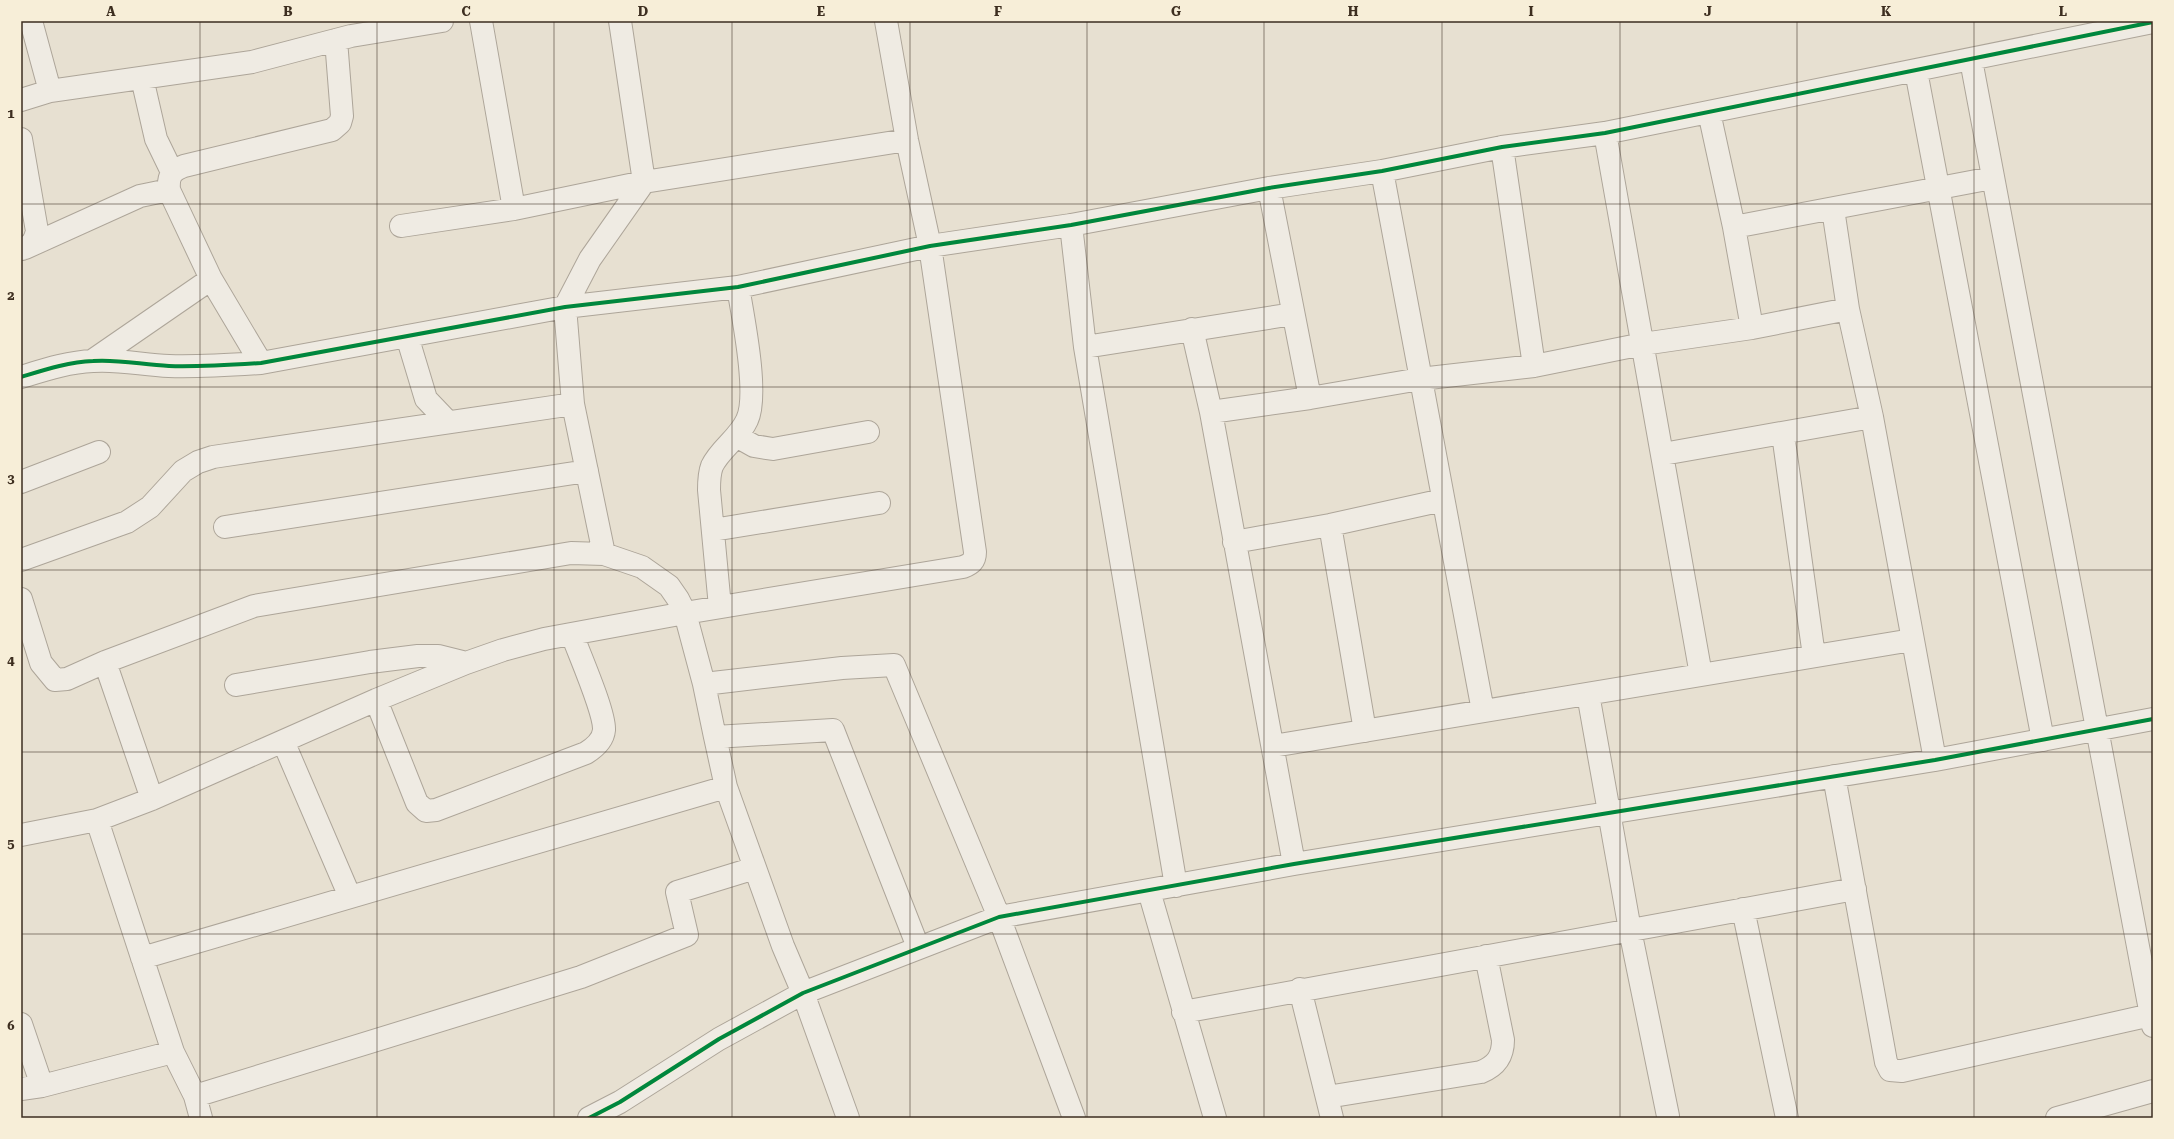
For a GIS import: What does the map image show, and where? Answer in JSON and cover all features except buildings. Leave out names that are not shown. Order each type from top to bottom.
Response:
[{"type":"street","points":[[31,21],[50,91]]},
{"type":"street","points":[[21,100],[50,91],[252,62],[336,40],[442,21]]},
{"type":"street","points":[[481,21],[514,209]]},
{"type":"street","points":[[604,554],[573,404],[565,307],[590,259],[644,182],[620,21]]},
{"type":"street","points":[[21,835],[97,820],[152,799],[376,700],[466,663],[510,648],[572,634],[685,613],[963,566],[972,562],[975,558],[930,246],[907,140],[886,21]]},
{"type":"street","points":[[21,377],[60,366],[92,361],[120,360],[168,366],[261,363],[565,307],[738,287],[930,246],[1071,225],[1269,188],[1382,171],[1502,147],[1605,133],[2153,22]]},
{"type":"street","points":[[23,249],[170,181],[184,166],[332,130],[337,127],[342,116],[336,40]]},
{"type":"street","points":[[1834,776],[1886,1062],[1890,1070],[1902,1071],[2152,1021],[2098,730],[1992,178],[1971,60]]},
{"type":"street","points":[[1916,71],[2043,740]]},
{"type":"street","points":[[142,78],[156,139],[170,181],[211,279],[261,363]]},
{"type":"street","points":[[1708,112],[1734,227],[1752,328]]},
{"type":"street","points":[[1605,133],[1701,675]]},
{"type":"street","points":[[21,139],[37,231],[36,239],[23,249]]},
{"type":"street","points":[[401,226],[514,209],[644,182],[907,140]]},
{"type":"street","points":[[1502,147],[1534,366]]},
{"type":"street","points":[[1382,171],[1483,711]]},
{"type":"street","points":[[1734,227],[1992,178]]},
{"type":"street","points":[[1269,188],[1310,398]]},
{"type":"street","points":[[1833,209],[1848,309],[1872,417],[1935,760]]},
{"type":"street","points":[[1071,225],[1085,347],[1176,886]]},
{"type":"street","points":[[92,361],[211,279]]},
{"type":"street","points":[[720,607],[709,490],[710,474],[713,465],[738,437],[748,419],[752,390],[738,287]]},
{"type":"street","points":[[1211,412],[1310,398],[1420,379],[1534,366],[1642,344],[1752,328],[1848,309]]},
{"type":"street","points":[[1085,347],[1293,314]]},
{"type":"street","points":[[1192,329],[1211,412],[1294,864]]},
{"type":"street","points":[[407,336],[426,399],[448,422]]},
{"type":"street","points":[[21,560],[127,522],[150,507],[183,470],[198,462],[213,457],[573,404]]},
{"type":"street","points":[[1663,454],[1783,434],[1872,417]]},
{"type":"street","points":[[738,437],[754,446],[773,449],[868,432]]},
{"type":"street","points":[[1783,434],[1814,656]]},
{"type":"street","points":[[21,482],[99,452]]},
{"type":"street","points":[[225,527],[587,471]]},
{"type":"street","points":[[1234,542],[1330,525],[1443,500]]},
{"type":"street","points":[[713,530],[880,503]]},
{"type":"street","points":[[1330,525],[1365,731]]},
{"type":"street","points":[[21,599],[41,664],[55,680],[67,679],[105,662],[254,606],[571,553],[604,554],[642,567],[668,586],[678,599],[685,613],[704,684],[726,787],[783,946],[803,993],[848,1118]]},
{"type":"street","points":[[376,700],[417,803],[426,811],[436,810],[586,753],[595,747],[601,739],[604,730],[601,715],[572,634]]},
{"type":"street","points":[[1273,746],[1912,640]]},
{"type":"street","points":[[236,685],[370,662],[418,656],[438,656],[466,663]]},
{"type":"street","points":[[105,662],[152,799]]},
{"type":"street","points":[[704,684],[842,668],[894,665],[999,917],[1074,1118]]},
{"type":"street","points":[[1588,694],[1630,930],[1668,1116]]},
{"type":"street","points":[[591,1118],[720,1039],[803,993],[918,947],[999,917],[1294,864],[1935,760],[2153,719]]},
{"type":"street","points":[[715,737],[833,730],[918,947]]},
{"type":"street","points":[[282,741],[350,897]]},
{"type":"street","points":[[142,958],[726,787]]},
{"type":"street","points":[[97,820],[173,1052],[195,1096],[201,1118]]},
{"type":"street","points":[[195,1096],[581,977],[687,936],[677,892],[755,868]]},
{"type":"street","points":[[1184,1012],[1300,989],[1855,889]]},
{"type":"street","points":[[1149,891],[1215,1118]]},
{"type":"street","points":[[1743,910],[1787,1118]]},
{"type":"street","points":[[1327,1097],[1481,1072],[1492,1068],[1503,1051],[1503,1040],[1486,956]]},
{"type":"street","points":[[1300,989],[1332,1118]]},
{"type":"street","points":[[21,1024],[31,1087],[173,1052]]},
{"type":"street","points":[[2057,1118],[2153,1091]]},
{"type":"cycle path","points":[[21,377],[47,369],[93,361],[180,366],[215,366],[261,363],[565,307],[738,287],[930,246],[1071,225],[1269,188],[1382,171],[1502,147],[1605,133],[2153,22]]},
{"type":"cycle path","points":[[589,1118],[620,1102],[719,1039],[803,993],[999,917],[1294,864],[1935,760],[2153,719]]}]
